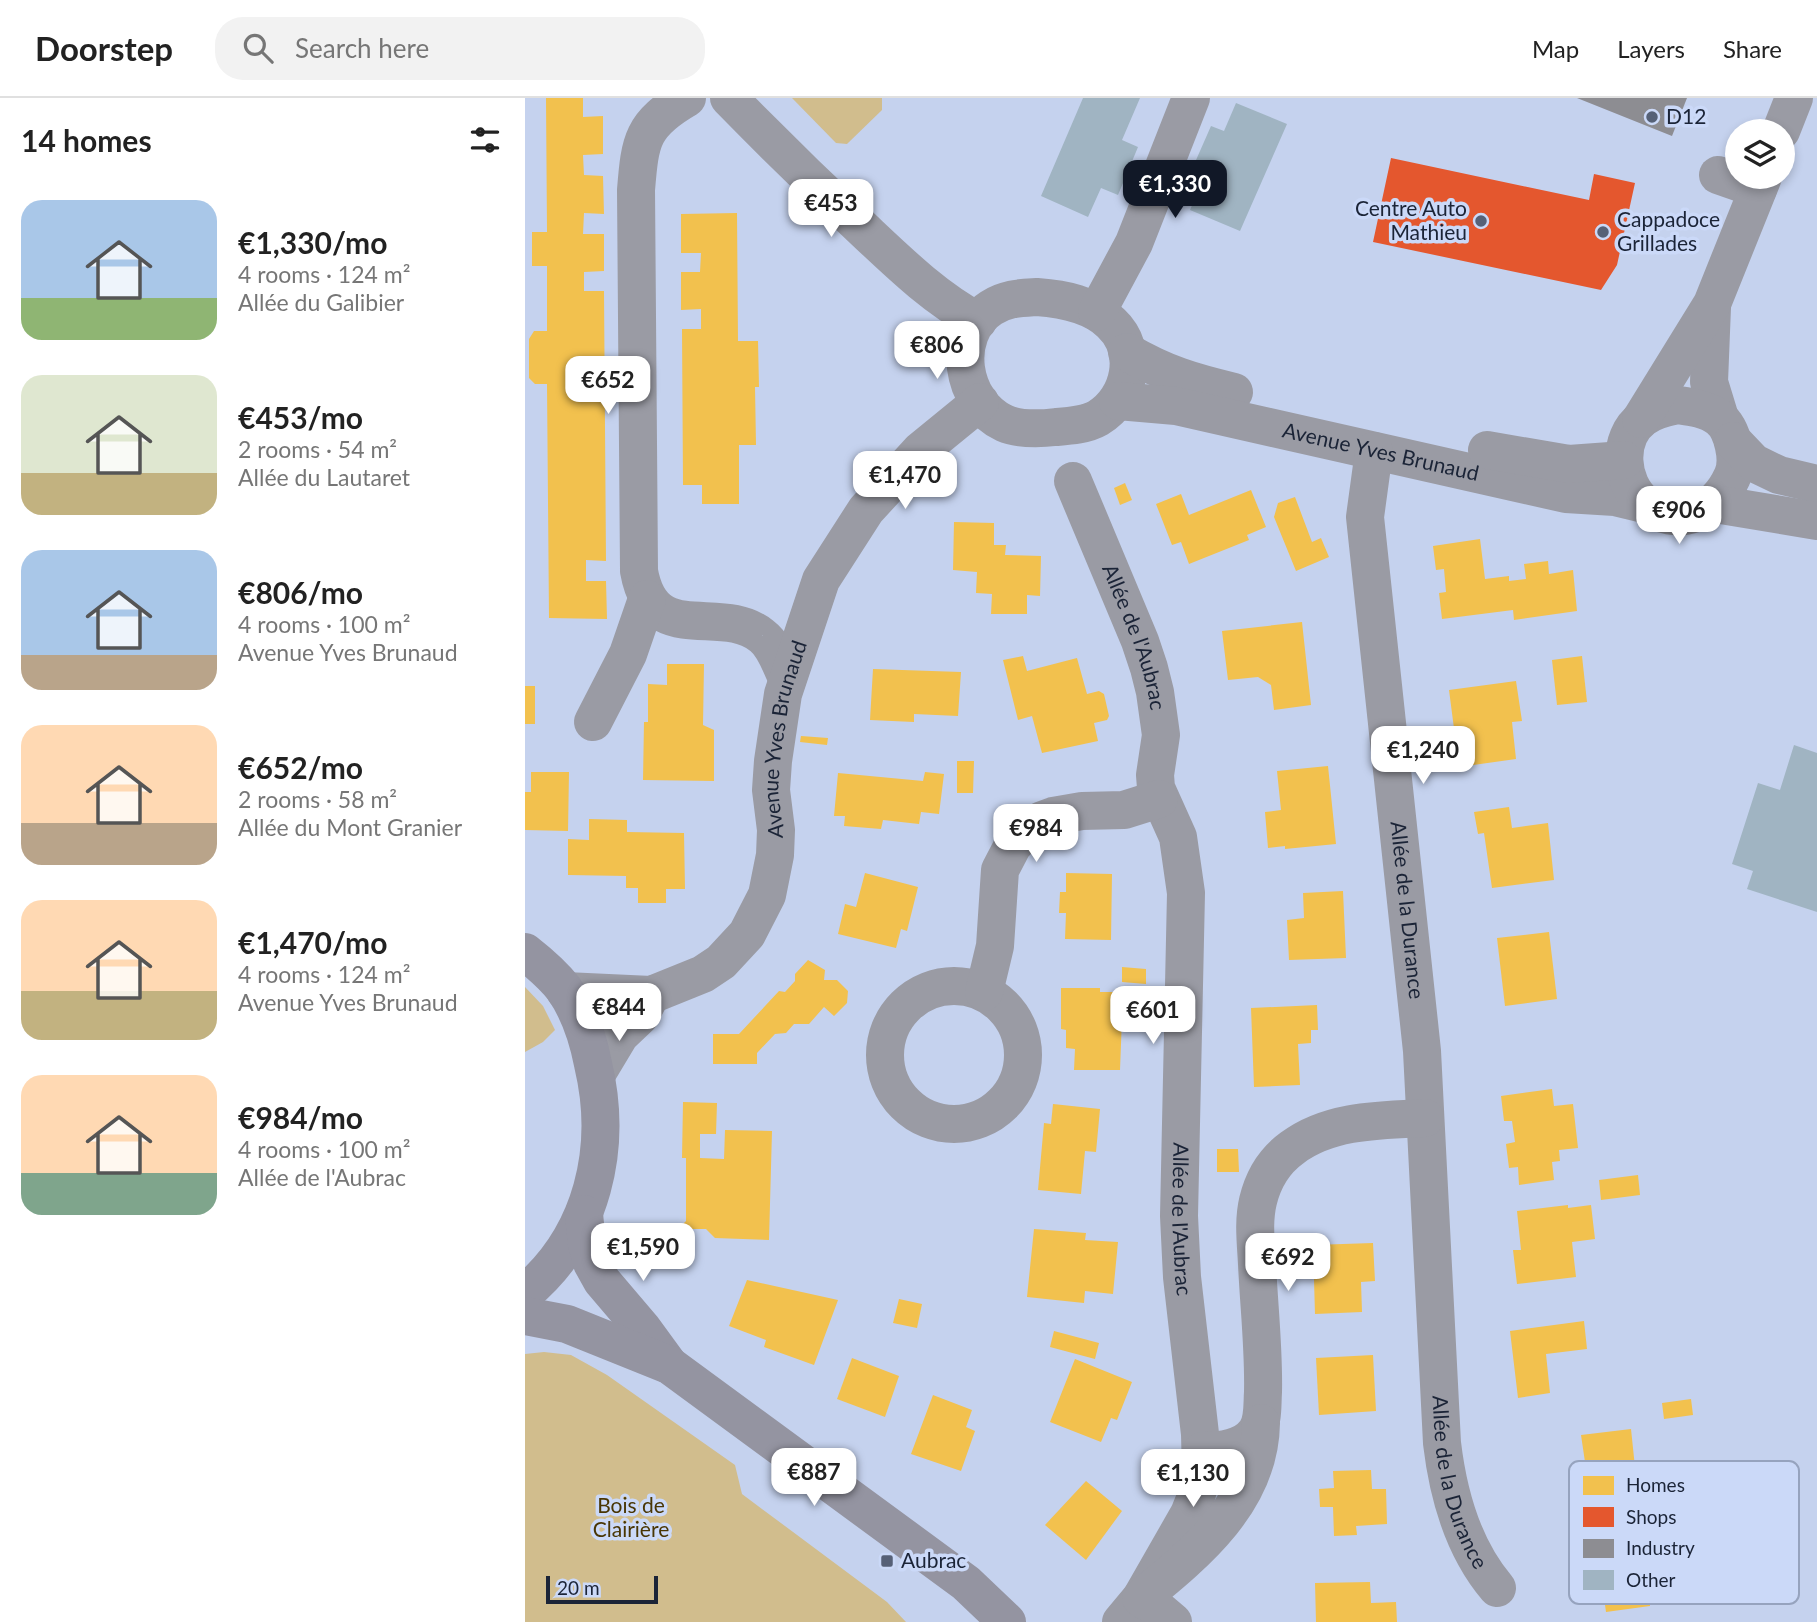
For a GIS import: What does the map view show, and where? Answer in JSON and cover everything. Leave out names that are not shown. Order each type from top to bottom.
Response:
[{"type":"main road","points":[[525,952],[565,990],[583,1027],[596,1075],[600,1115],[598,1167],[584,1214],[555,1263],[544,1277],[525,1293]]},
{"type":"main road","points":[[584,1214],[592,1263],[602,1281],[669,1365]]},
{"type":"main road","points":[[525,1316],[567,1324],[669,1365],[966,1583],[1007,1622]]},
{"type":"street","points":[[687,98],[661,115],[649,127],[638,163],[639,571],[647,599],[669,615],[687,621],[737,624],[765,638],[787,678]]},
{"type":"street","points":[[729,98],[810,181],[897,261],[956,309],[978,321]]},
{"type":"street","points":[[1097,312],[1134,243],[1191,98]]},
{"type":"street","points":[[1786,119],[1794,98]]},
{"type":"street","points":[[1719,175],[1725,176]]},
{"type":"street","points":[[1712,304],[1709,382],[1736,461],[1735,472],[1726,491],[1715,504],[1694,514],[1680,516],[1661,513],[1644,504],[1632,489],[1626,475],[1623,460],[1631,431],[1712,304],[1758,189]]},
{"type":"street","points":[[1017,298],[1057,299],[1078,303],[1097,312],[1111,322],[1120,334],[1127,352],[1128,376],[1118,401],[1095,420],[1077,425],[1019,427],[1004,423],[979,402],[968,384],[965,368],[966,347],[978,321],[989,309],[1017,298]]},
{"type":"street","name":"Avenue Yves Brunaud","points":[[1127,352],[1184,380],[1497,453],[1569,464],[1623,460]]},
{"type":"street","name":"Avenue Yves Brunaud","points":[[1118,401],[1176,406],[1566,494],[1615,497],[1644,504]]},
{"type":"street","name":"Avenue Yves Brunaud","points":[[565,990],[651,995],[703,974],[721,962],[747,934],[767,895],[775,855],[776,830],[771,790],[776,726],[787,678],[821,580],[866,510],[920,451],[979,402]]},
{"type":"street","points":[[1641,419],[1657,409],[1678,405],[1698,407],[1726,430],[1754,463],[1779,475],[1817,484]]},
{"type":"street","name":"Allée de la Durance","points":[[1374,452],[1365,517],[1422,1051],[1445,1467],[1467,1541],[1497,1588]]},
{"type":"street","name":"Allée de l'Aubrac","points":[[1073,481],[1140,640],[1149,668],[1161,735],[1155,775],[1159,799],[1178,837],[1186,893],[1179,1216],[1182,1277],[1202,1451],[1197,1494],[1189,1514],[1131,1610]]},
{"type":"street","points":[[1715,504],[1817,521]]},
{"type":"street","points":[[593,722],[628,654],[647,599]]},
{"type":"street","points":[[984,992],[995,946],[1000,870],[1013,845],[1042,820],[1053,816],[1082,811],[1124,810],[1159,799]]},
{"type":"street","points":[[596,1075],[620,1035],[640,1016],[651,995]]},
{"type":"street","points":[[1131,1610],[1199,1547],[1237,1502],[1248,1483],[1259,1452],[1263,1386],[1255,1227],[1259,1198],[1269,1173],[1293,1147],[1328,1130],[1378,1120],[1425,1118]]},
{"type":"street","points":[[1202,1451],[1235,1447],[1255,1434],[1261,1423]]},
{"type":"street","points":[[1131,1610],[1153,1605],[1173,1622]]},
{"type":"green space","points":[[792,98],[882,98],[882,110],[847,144],[836,143]]},
{"type":"green space","points":[[525,987],[543,1006],[555,1030],[543,1042],[525,1052]]},
{"type":"green space","name":"Bois de Clairière","points":[[544,1352],[571,1355],[607,1375],[735,1465],[742,1494],[887,1602],[906,1622],[525,1622],[525,1354]]},
{"type":"building: Homes","points":[[546,98],[583,98],[583,117],[603,116],[603,154],[583,155],[584,175],[603,176],[604,214],[584,213],[583,234],[604,234],[604,271],[584,272],[584,291],[604,291],[606,561],[586,560],[586,581],[606,581],[607,619],[549,618],[547,384],[535,384],[529,378],[529,339],[534,331],[547,331],[547,266],[532,266],[532,232],[547,232]]},
{"type":"building: Homes","points":[[737,213],[738,341],[758,341],[759,387],[755,387],[756,445],[739,445],[739,504],[702,504],[702,485],[683,485],[682,329],[701,329],[701,309],[681,310],[681,272],[700,272],[701,253],[681,253],[681,214]]},
{"type":"building: Homes","points":[[1125,483],[1132,500],[1120,505],[1114,488]]},
{"type":"building: Homes","points":[[1251,490],[1266,527],[1247,535],[1249,540],[1189,564],[1181,542],[1172,545],[1156,504],[1181,494],[1189,515]]},
{"type":"building: Homes","points":[[1295,497],[1312,542],[1321,538],[1329,557],[1296,571],[1274,517],[1278,503]]},
{"type":"building: Homes","points":[[954,522],[994,523],[994,545],[1006,545],[1005,555],[1041,556],[1040,596],[1027,595],[1027,614],[991,614],[992,594],[976,593],[977,572],[953,570]]},
{"type":"building: Homes","points":[[1480,539],[1485,579],[1509,576],[1509,581],[1526,579],[1524,564],[1548,561],[1549,574],[1573,570],[1577,611],[1514,620],[1513,610],[1442,619],[1439,593],[1446,592],[1444,569],[1436,570],[1433,546]]},
{"type":"building: Homes","points":[[1302,622],[1311,705],[1274,710],[1271,685],[1258,677],[1228,680],[1222,631]]},
{"type":"building: Homes","points":[[1023,656],[1027,671],[1077,658],[1087,694],[1099,691],[1104,694],[1109,716],[1107,720],[1094,723],[1098,741],[1042,753],[1032,716],[1018,720],[1003,660]]},
{"type":"building: Homes","points":[[1582,656],[1587,702],[1557,705],[1552,660]]},
{"type":"building: Homes","points":[[667,664],[704,664],[703,725],[714,730],[714,781],[643,780],[648,684],[667,685]]},
{"type":"building: Homes","points":[[873,669],[961,672],[958,716],[914,714],[914,722],[870,720]]},
{"type":"building: Homes","points":[[1516,681],[1522,721],[1512,722],[1516,759],[1459,767],[1449,690]]},
{"type":"building: Homes","points":[[525,686],[535,686],[535,724],[525,724]]},
{"type":"building: Homes","points":[[801,736],[828,738],[827,745],[800,742]]},
{"type":"building: Homes","points":[[957,761],[974,761],[973,793],[957,793]]},
{"type":"building: Homes","points":[[1328,766],[1336,844],[1268,848],[1265,812],[1281,810],[1277,771]]},
{"type":"building: Homes","points":[[531,772],[569,772],[568,831],[525,830],[525,792],[531,792]]},
{"type":"building: Homes","points":[[925,772],[944,774],[939,814],[921,812],[919,824],[883,820],[881,829],[844,826],[845,816],[834,816],[838,773],[923,781]]},
{"type":"building: Homes","points":[[1509,807],[1512,828],[1548,823],[1554,880],[1492,888],[1484,833],[1478,834],[1474,812]]},
{"type":"building: Homes","points":[[589,819],[627,820],[627,832],[684,833],[685,889],[666,889],[666,903],[638,903],[638,888],[626,888],[626,876],[568,875],[568,839],[589,840]]},
{"type":"building: Homes","points":[[865,873],[918,887],[907,931],[901,929],[896,948],[838,934],[845,904],[856,907]]},
{"type":"building: Homes","points":[[1066,873],[1112,874],[1111,940],[1065,939],[1066,913],[1059,913],[1060,892],[1066,892]]},
{"type":"building: Homes","points":[[1343,891],[1346,958],[1289,960],[1287,920],[1304,918],[1303,893]]},
{"type":"building: Homes","points":[[1549,932],[1557,999],[1505,1006],[1497,938]]},
{"type":"building: Homes","points":[[808,960],[825,970],[824,980],[837,980],[848,991],[847,1003],[834,1016],[824,1007],[809,1024],[794,1024],[786,1033],[775,1034],[757,1053],[757,1064],[713,1064],[713,1034],[739,1034],[779,991],[785,992],[795,981],[795,974]]},
{"type":"building: Homes","points":[[1122,967],[1146,969],[1146,984],[1122,982]]},
{"type":"building: Homes","points":[[1061,988],[1100,988],[1100,992],[1123,992],[1120,1070],[1074,1070],[1075,1049],[1066,1048],[1066,1030],[1061,1029]]},
{"type":"building: Homes","points":[[1317,1005],[1318,1030],[1311,1030],[1311,1043],[1298,1044],[1300,1085],[1254,1087],[1251,1008]]},
{"type":"building: Homes","points":[[1552,1089],[1554,1106],[1573,1104],[1578,1148],[1559,1150],[1560,1161],[1552,1162],[1554,1180],[1519,1185],[1518,1167],[1509,1168],[1506,1144],[1515,1142],[1512,1121],[1504,1121],[1501,1096]]},
{"type":"building: Homes","points":[[683,1102],[717,1103],[716,1134],[700,1134],[700,1158],[724,1159],[725,1130],[772,1131],[769,1240],[715,1238],[706,1229],[678,1229],[686,1221],[686,1158],[682,1158]]},
{"type":"building: Homes","points":[[1053,1104],[1100,1109],[1096,1152],[1085,1151],[1081,1194],[1038,1190],[1044,1123],[1051,1124]]},
{"type":"building: Homes","points":[[1217,1149],[1238,1149],[1239,1172],[1217,1172]]},
{"type":"building: Homes","points":[[1638,1175],[1640,1195],[1601,1200],[1599,1180]]},
{"type":"building: Homes","points":[[1568,1205],[1568,1208],[1591,1205],[1595,1239],[1572,1242],[1576,1277],[1517,1284],[1513,1250],[1521,1250],[1517,1211]]},
{"type":"building: Homes","points":[[1034,1229],[1086,1233],[1085,1240],[1118,1242],[1113,1294],[1085,1291],[1084,1303],[1027,1297]]},
{"type":"building: Homes","points":[[643,1232],[644,1248],[624,1251],[622,1234]]},
{"type":"building: Homes","points":[[1373,1243],[1375,1281],[1361,1282],[1362,1312],[1315,1314],[1313,1245]]},
{"type":"building: Homes","points":[[747,1280],[838,1300],[814,1365],[764,1347],[766,1340],[729,1326]]},
{"type":"building: Homes","points":[[899,1299],[922,1304],[917,1328],[893,1323]]},
{"type":"building: Homes","points":[[1584,1321],[1587,1349],[1546,1354],[1550,1393],[1518,1398],[1510,1331]]},
{"type":"building: Homes","points":[[1054,1331],[1099,1343],[1095,1359],[1050,1347]]},
{"type":"building: Homes","points":[[1373,1355],[1376,1411],[1319,1415],[1316,1358]]},
{"type":"building: Homes","points":[[852,1358],[899,1376],[885,1417],[837,1399]]},
{"type":"building: Homes","points":[[1075,1359],[1132,1382],[1117,1420],[1111,1418],[1101,1442],[1050,1422]]},
{"type":"building: Homes","points":[[933,1395],[972,1410],[966,1427],[975,1431],[961,1471],[911,1454]]},
{"type":"building: Homes","points":[[1691,1399],[1693,1415],[1664,1419],[1662,1403]]},
{"type":"building: Homes","points":[[1631,1429],[1634,1461],[1585,1461],[1581,1435]]},
{"type":"building: Homes","points":[[1371,1470],[1372,1489],[1386,1489],[1387,1524],[1356,1526],[1357,1535],[1334,1536],[1333,1507],[1320,1507],[1319,1489],[1334,1488],[1333,1471]]},
{"type":"building: Homes","points":[[1086,1481],[1122,1511],[1086,1560],[1045,1525]]},
{"type":"building: Homes","points":[[1370,1582],[1371,1603],[1396,1602],[1397,1622],[1316,1622],[1315,1583]]},
{"type":"building: Homes","points":[[1605,1604],[1650,1604],[1650,1606],[1606,1612]]},
{"type":"building: Shops","name":"Centre Auto Mathieu","points":[[1391,158],[1589,200],[1594,174],[1635,183],[1617,265],[1601,290],[1373,242]]},
{"type":"building: Industry","name":"D12","points":[[1577,98],[1687,98],[1672,136]]},
{"type":"building: Other","points":[[1083,98],[1140,98],[1122,140],[1138,147],[1118,195],[1101,188],[1088,217],[1041,196]]},
{"type":"building: Other","points":[[1236,103],[1287,124],[1240,231],[1190,210],[1202,182],[1189,176],[1211,126],[1224,131]]},
{"type":"building: Other","points":[[1794,745],[1817,753],[1817,912],[1747,889],[1753,871],[1732,864],[1758,783],[1780,790]]},
{"type":"place","name":"D12","points":[[1652,117]]},
{"type":"place","name":"Centre Auto Mathieu","points":[[1481,221]]},
{"type":"place","name":"Cappadoce Grillades","points":[[1603,232]]},
{"type":"place","name":"Aubrac","points":[[887,1561]]}]
